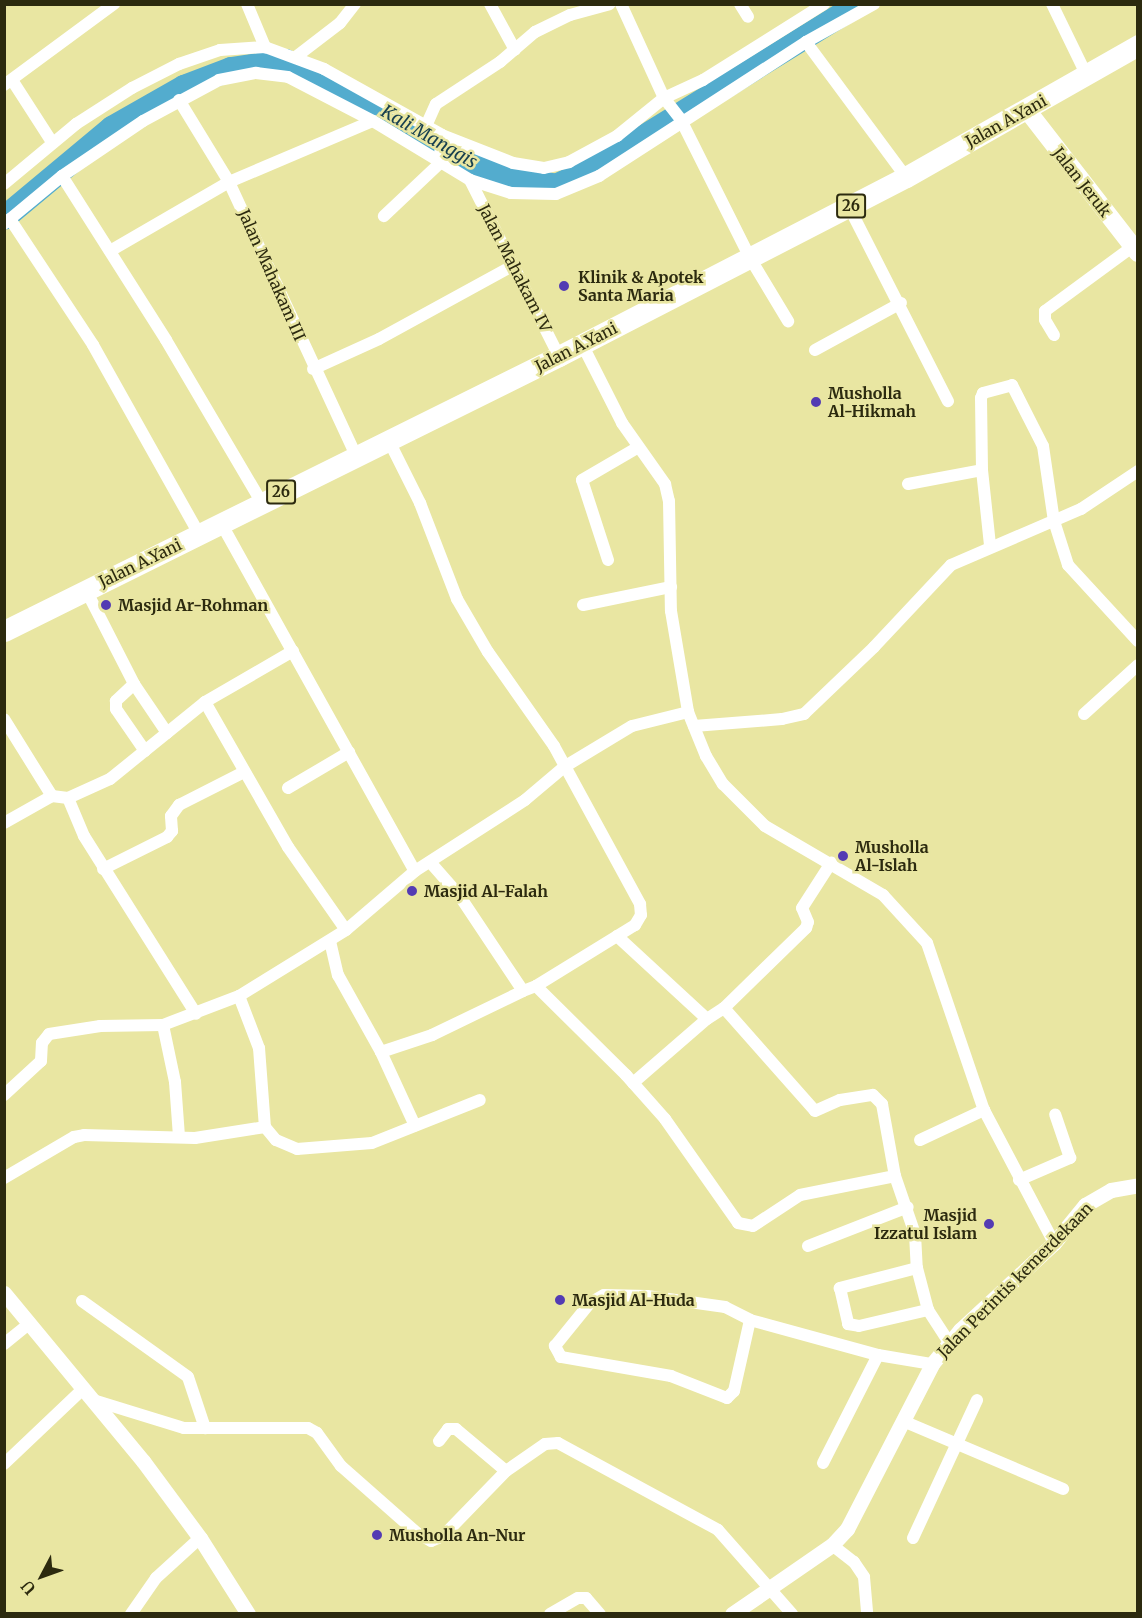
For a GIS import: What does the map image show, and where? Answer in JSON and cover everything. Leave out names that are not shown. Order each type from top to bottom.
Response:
[{"type":"highway","name":"Jalan A.Yani","points":[[4,631],[261,501],[559,356],[849,207],[1027,110],[1137,45]]},
{"type":"main road","name":"Jalan Jeruk","points":[[1027,110],[1135,250]]},
{"type":"street","points":[[52,142],[8,83],[114,4]]},
{"type":"street","points":[[247,4],[265,47]]},
{"type":"street","points":[[297,56],[340,23],[355,4]]},
{"type":"street","points":[[490,4],[515,50]]},
{"type":"street","points":[[426,126],[436,104],[515,50],[535,32],[570,15],[610,4]]},
{"type":"street","points":[[621,4],[667,102],[680,119],[750,258],[788,321]]},
{"type":"street","points":[[740,4],[748,17]]},
{"type":"street","points":[[198,534],[93,345],[7,221],[62,176],[179,100],[219,80],[256,73],[288,77],[372,121],[470,180],[511,193],[556,194],[599,176],[680,119],[806,42],[874,4]]},
{"type":"street","points":[[1052,4],[1087,76]]},
{"type":"street","points":[[4,184],[52,142],[132,88],[179,64],[220,50],[265,47],[297,56],[426,126],[442,137],[513,163],[544,168],[589,153],[815,7]]},
{"type":"street","points":[[806,42],[906,177]]},
{"type":"street","name":"Jalan Mahakam III","points":[[179,100],[229,182],[268,261],[313,369],[356,455]]},
{"type":"street","points":[[110,251],[229,182],[372,121]]},
{"type":"street","points":[[384,216],[439,163],[442,137]]},
{"type":"street","points":[[62,176],[261,501]]},
{"type":"street","name":"Jalan Mahakam IV","points":[[470,180],[559,356]]},
{"type":"street","points":[[849,207],[901,303],[948,401]]},
{"type":"street","points":[[1054,335],[1045,320],[1045,311],[1135,250]]},
{"type":"street","points":[[313,369],[379,339],[514,265]]},
{"type":"street","points":[[816,350],[901,303]]},
{"type":"street","points":[[582,344],[637,448],[665,484],[671,587],[670,611],[688,712],[718,775],[746,809],[765,826],[831,863],[895,903],[933,952],[984,1110],[1054,1243]]},
{"type":"street","points":[[990,545],[982,470],[982,394],[1012,385],[1043,446],[1054,521],[1068,565],[1137,641]]},
{"type":"street","points":[[381,1052],[432,1035],[530,988],[635,925],[641,915],[640,904],[554,746],[488,652],[457,599],[420,503],[387,439]]},
{"type":"street","points":[[608,560],[582,480],[637,448]]},
{"type":"street","points":[[908,484],[982,470]]},
{"type":"street","points":[[693,726],[804,714],[874,647],[951,565],[990,545],[1054,521],[1104,496],[1137,471]]},
{"type":"street","points":[[221,522],[416,871]]},
{"type":"street","points":[[583,605],[671,587]]},
{"type":"street","points":[[86,590],[134,684],[167,734]]},
{"type":"street","points":[[4,823],[52,796],[68,798],[110,779],[205,702],[293,651]]},
{"type":"street","points":[[1084,714],[1137,665]]},
{"type":"street","points":[[134,684],[116,701],[116,709],[145,751]]},
{"type":"street","points":[[205,702],[242,773],[346,930]]},
{"type":"street","points":[[4,1095],[41,1061],[42,1043],[48,1034],[100,1026],[163,1025],[239,996],[346,930],[416,871],[525,800],[564,767],[632,726],[688,712]]},
{"type":"street","points":[[4,719],[52,796]]},
{"type":"street","points":[[288,788],[349,752]]},
{"type":"street","points":[[104,868],[167,837],[172,831],[171,816],[179,805],[242,773]]},
{"type":"street","points":[[68,798],[104,868],[196,1014]]},
{"type":"street","points":[[430,862],[530,988],[633,1083],[665,1119],[738,1223],[745,1227],[753,1226],[800,1195],[895,1176]]},
{"type":"street","points":[[633,1083],[707,1019],[724,1008],[806,928],[808,922],[802,908],[831,863]]},
{"type":"street","points":[[617,936],[707,1019]]},
{"type":"street","points":[[330,941],[338,975],[381,1052],[415,1126]]},
{"type":"street","points":[[239,996],[259,1048],[266,1127],[276,1140],[297,1149],[372,1143],[480,1100]]},
{"type":"street","points":[[724,1008],[815,1111],[840,1100],[878,1098],[895,1176],[908,1207],[917,1268],[928,1310],[949,1342]]},
{"type":"street","points":[[163,1025],[175,1082],[180,1137]]},
{"type":"street","points":[[920,1140],[984,1110]]},
{"type":"street","points":[[1019,1180],[1070,1158],[1055,1114]]},
{"type":"street","points":[[4,1178],[74,1137],[195,1138],[266,1127]]},
{"type":"street","name":"Jalan Perintis kemerdekaan","points":[[732,1614],[832,1545],[847,1529],[932,1364],[949,1342],[1054,1243],[1085,1205],[1111,1190],[1137,1185]]},
{"type":"street","points":[[808,1246],[908,1207]]},
{"type":"street","points":[[917,1268],[847,1283],[838,1291],[852,1327],[928,1310]]},
{"type":"street","points":[[4,1293],[88,1394],[200,1539],[248,1614]]},
{"type":"street","points":[[750,1320],[734,1391],[727,1398],[678,1378],[561,1357],[555,1346],[590,1303],[604,1295],[647,1296],[725,1307],[750,1320],[878,1354],[932,1364]]},
{"type":"street","points":[[82,1301],[188,1377],[205,1428]]},
{"type":"street","points":[[4,1344],[29,1323]]},
{"type":"street","points":[[823,1463],[878,1354]]},
{"type":"street","points":[[88,1394],[184,1428],[308,1428],[317,1433],[341,1466],[418,1534],[431,1541],[443,1536],[506,1471],[545,1444],[558,1443],[718,1530],[771,1587],[792,1614]]},
{"type":"street","points":[[4,1464],[88,1394]]},
{"type":"street","points":[[913,1538],[958,1446],[977,1400]]},
{"type":"street","points":[[903,1421],[1064,1489]]},
{"type":"street","points":[[439,1441],[448,1429],[456,1430],[506,1471]]},
{"type":"street","points":[[131,1614],[156,1578],[200,1539]]},
{"type":"street","points":[[832,1545],[854,1562],[864,1577],[867,1614]]},
{"type":"street","points":[[550,1614],[578,1598],[586,1598],[600,1614]]},
{"type":"waterway","name":"Kali Manggis","points":[[4,218],[112,128],[184,87],[231,69],[285,61],[365,100],[486,171],[556,186],[590,170],[859,4]]},
{"type":"place","name":"Klinik & Apotek Santa Maria","points":[[564,286]]},
{"type":"place","name":"Musholla Al-Hikmah","points":[[816,402]]},
{"type":"place","name":"Masjid Ar-Rohman","points":[[106,605]]},
{"type":"place","name":"Musholla Al-Islah","points":[[843,856]]},
{"type":"place","name":"Masjid Al-Falah","points":[[412,891]]},
{"type":"place","name":"Masjid Izzatul Islam","points":[[989,1224]]},
{"type":"place","name":"Masjid Al-Huda","points":[[560,1300]]},
{"type":"place","name":"Musholla An-Nur","points":[[377,1535]]}]
